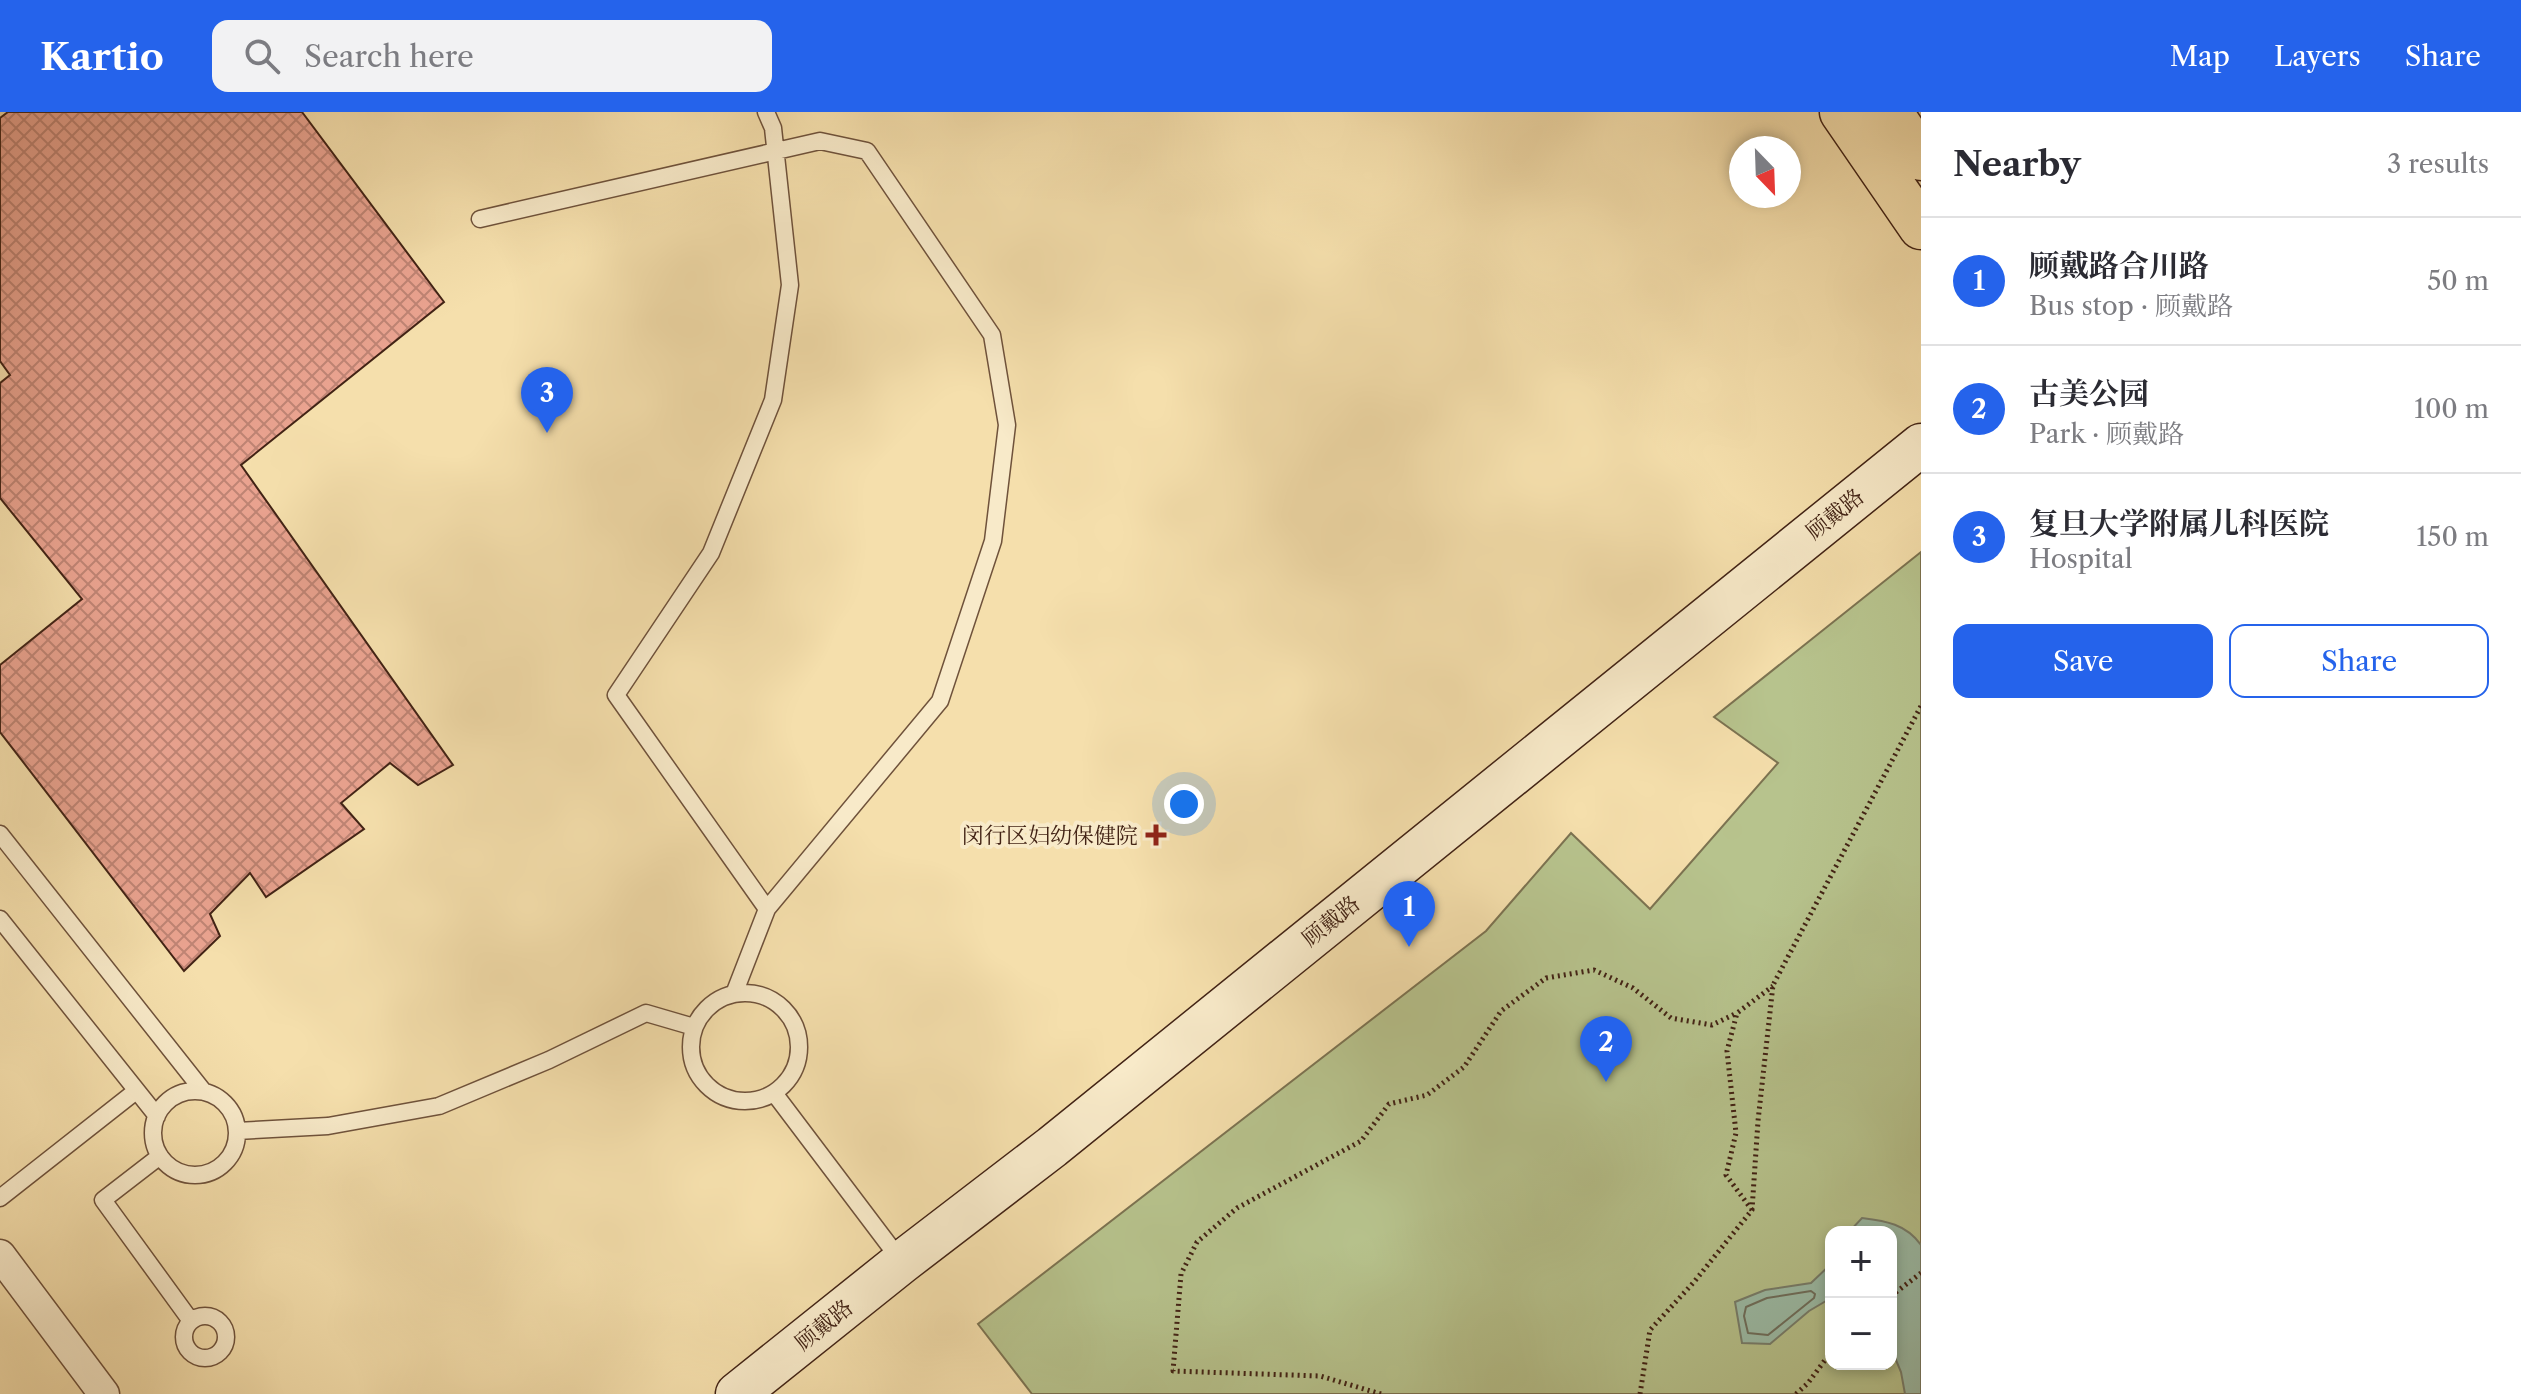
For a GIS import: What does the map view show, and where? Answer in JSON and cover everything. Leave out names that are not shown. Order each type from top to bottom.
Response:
[{"type":"main road","points":[[1842,112],[1921,227]]},
{"type":"main road","points":[[1890,112],[1921,158]]},
{"type":"main road","name":"顾戴路","points":[[737,1394],[1052,1147],[1921,445]]},
{"type":"street","points":[[0,1255],[104,1394]]},
{"type":"lane","points":[[766,112],[773,128],[790,285],[773,400],[711,553],[616,695],[767,909]]},
{"type":"lane","points":[[480,219],[820,141],[867,151],[992,335],[1007,425],[993,541],[940,701],[767,909],[734,994]]},
{"type":"lane","points":[[0,834],[204,1092]]},
{"type":"lane","points":[[0,919],[157,1116]]},
{"type":"lane","points":[[752,993],[784,1009],[798,1037],[797,1061],[786,1083],[759,1100],[743,1102],[712,1091],[700,1078],[692,1062],[690,1044],[694,1027],[704,1011],[718,1000],[734,994],[752,993]]},
{"type":"lane","points":[[237,1131],[328,1126],[439,1106],[549,1060],[646,1013],[694,1027]]},
{"type":"lane","points":[[0,1198],[136,1091]]},
{"type":"lane","points":[[204,1092],[217,1097],[227,1106],[237,1131],[236,1145],[230,1157],[209,1173],[182,1173],[169,1166],[160,1156],[154,1143],[153,1129],[165,1104],[176,1096],[204,1092]]},
{"type":"lane","points":[[774,1093],[902,1262]]},
{"type":"lane","points":[[160,1156],[103,1200],[191,1321]]},
{"type":"path","points":[[1640,1394],[1650,1330],[1694,1282],[1752,1210],[1773,985],[1921,706]]},
{"type":"path","points":[[1381,1394],[1320,1376],[1173,1371],[1181,1274],[1197,1242],[1237,1208],[1361,1141],[1389,1104],[1427,1095],[1464,1067],[1501,1011],[1546,978],[1594,970],[1633,988],[1671,1018],[1712,1025],[1737,1013],[1773,985]]},
{"type":"path","points":[[1737,1013],[1727,1051],[1736,1133],[1726,1175],[1752,1210]]},
{"type":"path","points":[[1897,1291],[1921,1273]]},
{"type":"path","points":[[1796,1394],[1825,1360]]},
{"type":"green space","points":[[1921,552],[1921,1394],[1032,1394],[978,1324],[1486,931],[1571,833],[1650,909],[1778,763],[1714,717]]},
{"type":"water","points":[[1862,1218],[1897,1226],[1855,1226]]},
{"type":"water","points":[[1897,1226],[1909,1232],[1921,1245],[1921,1394],[1905,1394],[1897,1362]]},
{"type":"water","points":[[1825,1270],[1825,1302],[1770,1344],[1742,1343],[1735,1302],[1765,1290],[1811,1283]]},
{"type":"building","points":[[8,112],[302,112],[444,302],[241,465],[453,765],[418,785],[390,763],[341,803],[364,829],[266,897],[250,873],[210,914],[220,936],[184,971],[0,732],[0,665],[82,599],[0,498],[0,383],[10,375],[0,361],[0,118]]},
{"type":"place","name":"复旦大学附属儿科医院","points":[[547,433]]},
{"type":"place","name":"闵行区妇幼保健院","points":[[1156,835]]},
{"type":"place","name":"顾戴路合川路","points":[[1409,947]]},
{"type":"place","name":"古美公园","points":[[1606,1082]]}]
